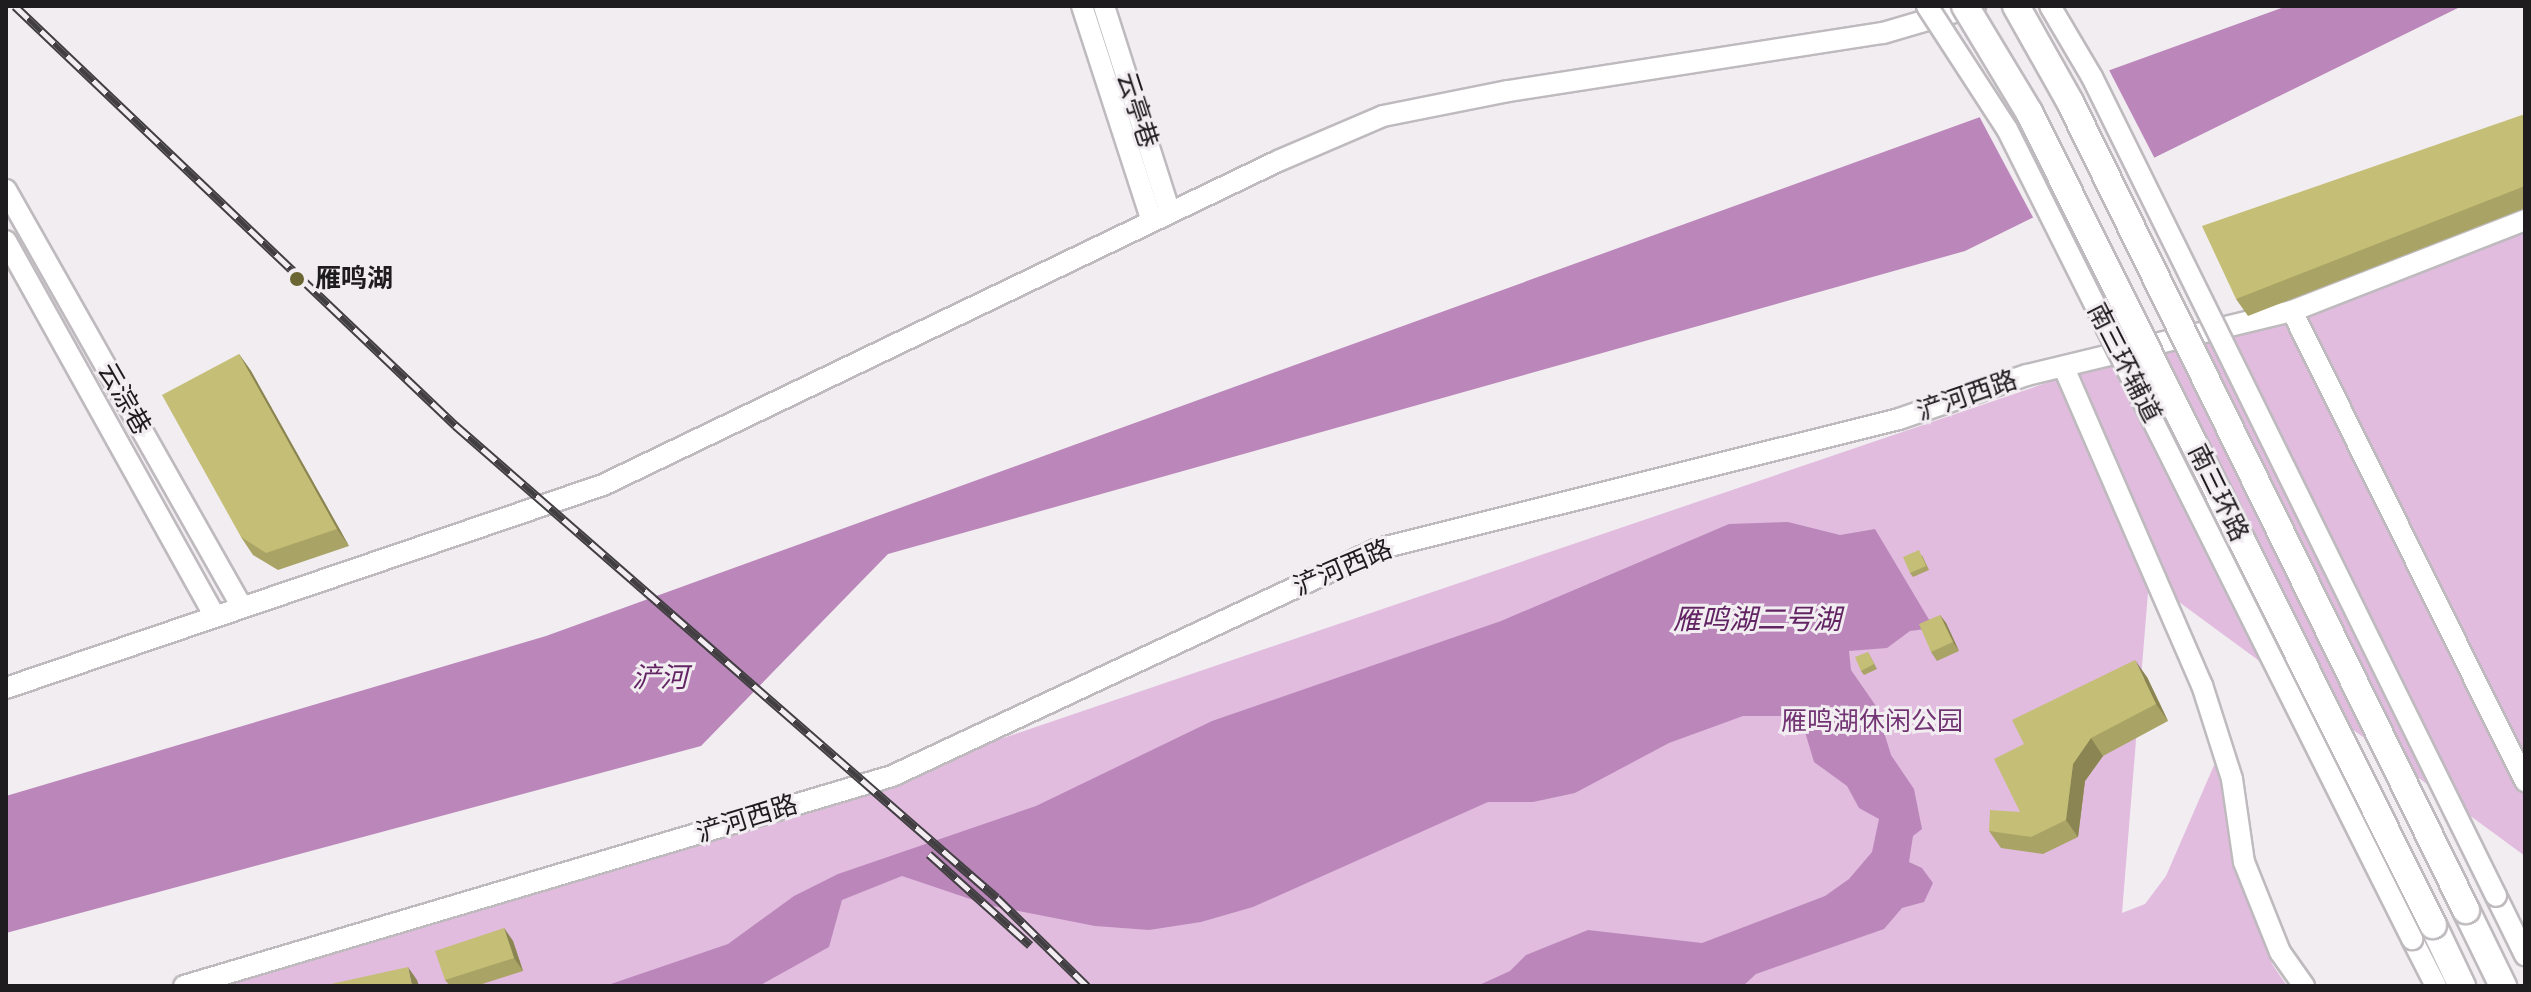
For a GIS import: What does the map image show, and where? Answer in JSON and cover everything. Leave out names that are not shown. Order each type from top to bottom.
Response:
[{"type":"highway","name":"南三环路","points":[[1965,6],[2029,112],[2422,932],[2462,986]]},
{"type":"highway","name":"南三环路","points":[[2016,6],[2070,102],[2503,986]]},
{"type":"street","points":[[1082,6],[1161,217]]},
{"type":"street","name":"云亭巷","points":[[1104,6],[1161,217]]},
{"type":"street","name":"南三环辅道","points":[[1927,6],[2007,129],[2422,932],[2436,986]]},
{"type":"street","points":[[6,688],[603,485],[1161,217],[1383,116],[1508,91],[1883,33],[1975,6]]},
{"type":"street","points":[[2050,6],[2092,77],[2525,955]]},
{"type":"street","name":"云淙巷","points":[[6,190],[242,607]]},
{"type":"street","name":"浐河西路","points":[[184,986],[892,776],[1378,549],[1899,419],[2027,375],[2292,311],[2525,220]]},
{"type":"street","name":"云淙巷","points":[[6,241],[215,616]]},
{"type":"street","points":[[2292,311],[2525,781]]},
{"type":"street","points":[[2064,368],[2202,685],[2232,779],[2244,862],[2280,952],[2304,986]]},
{"type":"green space","name":"雁鸣湖休闲公园","points":[[2525,220],[2525,856],[2149,580],[2122,913],[2145,904],[2166,876],[2215,763],[2272,964],[2287,986],[198,986],[892,776]]},
{"type":"water","name":"浐河","points":[[2287,6],[2462,6],[1965,251],[888,554],[701,746],[6,933],[6,796],[546,636]]},
{"type":"water","name":"雁鸣湖二号湖","points":[[1788,522],[1840,535],[1875,529],[1934,628],[1910,631],[1887,648],[1849,651],[1851,670],[1876,706],[1891,755],[1914,789],[1922,829],[1913,836],[1909,862],[1922,868],[1933,883],[1924,902],[1902,908],[1884,929],[1756,974],[1743,986],[1477,986],[1510,971],[1526,955],[1588,930],[1702,943],[1825,896],[1849,879],[1872,852],[1879,819],[1859,808],[1847,786],[1814,762],[1805,732],[1788,716],[1743,716],[1669,743],[1575,793],[1533,802],[1488,802],[1253,907],[1201,922],[1149,930],[1095,926],[988,905],[902,876],[842,900],[829,947],[759,986],[605,986],[728,944],[794,896],[838,874],[1036,806],[1212,721],[1501,621],[1729,524]]},
{"type":"pier","points":[[2108,68],[2156,161],[2035,221],[1979,116]]},
{"type":"building","points":[[2525,114],[2525,186],[2236,299],[2202,226]]},
{"type":"building","points":[[239,354],[337,529],[266,553],[241,537],[162,395]]},
{"type":"building","points":[[1919,550],[1926,566],[1910,573],[1903,557]]},
{"type":"building","points":[[1940,615],[1953,642],[1931,652],[1919,624]]},
{"type":"building","points":[[1868,652],[1874,664],[1861,671],[1855,657]]},
{"type":"building","points":[[2135,660],[2156,704],[2091,738],[2073,764],[2066,820],[2031,837],[1989,831],[1990,810],[2020,812],[1994,759],[2024,744],[2012,720]]},
{"type":"building","points":[[504,928],[514,958],[445,980],[435,951]]},
{"type":"building","points":[[408,967],[412,986],[322,986]]},
{"type":"railway","points":[[15,6],[455,425],[997,898],[1087,986]]},
{"type":"railway","points":[[929,854],[1030,945]]},
{"type":"place","name":"雁鸣湖","points":[[297,279]]}]
